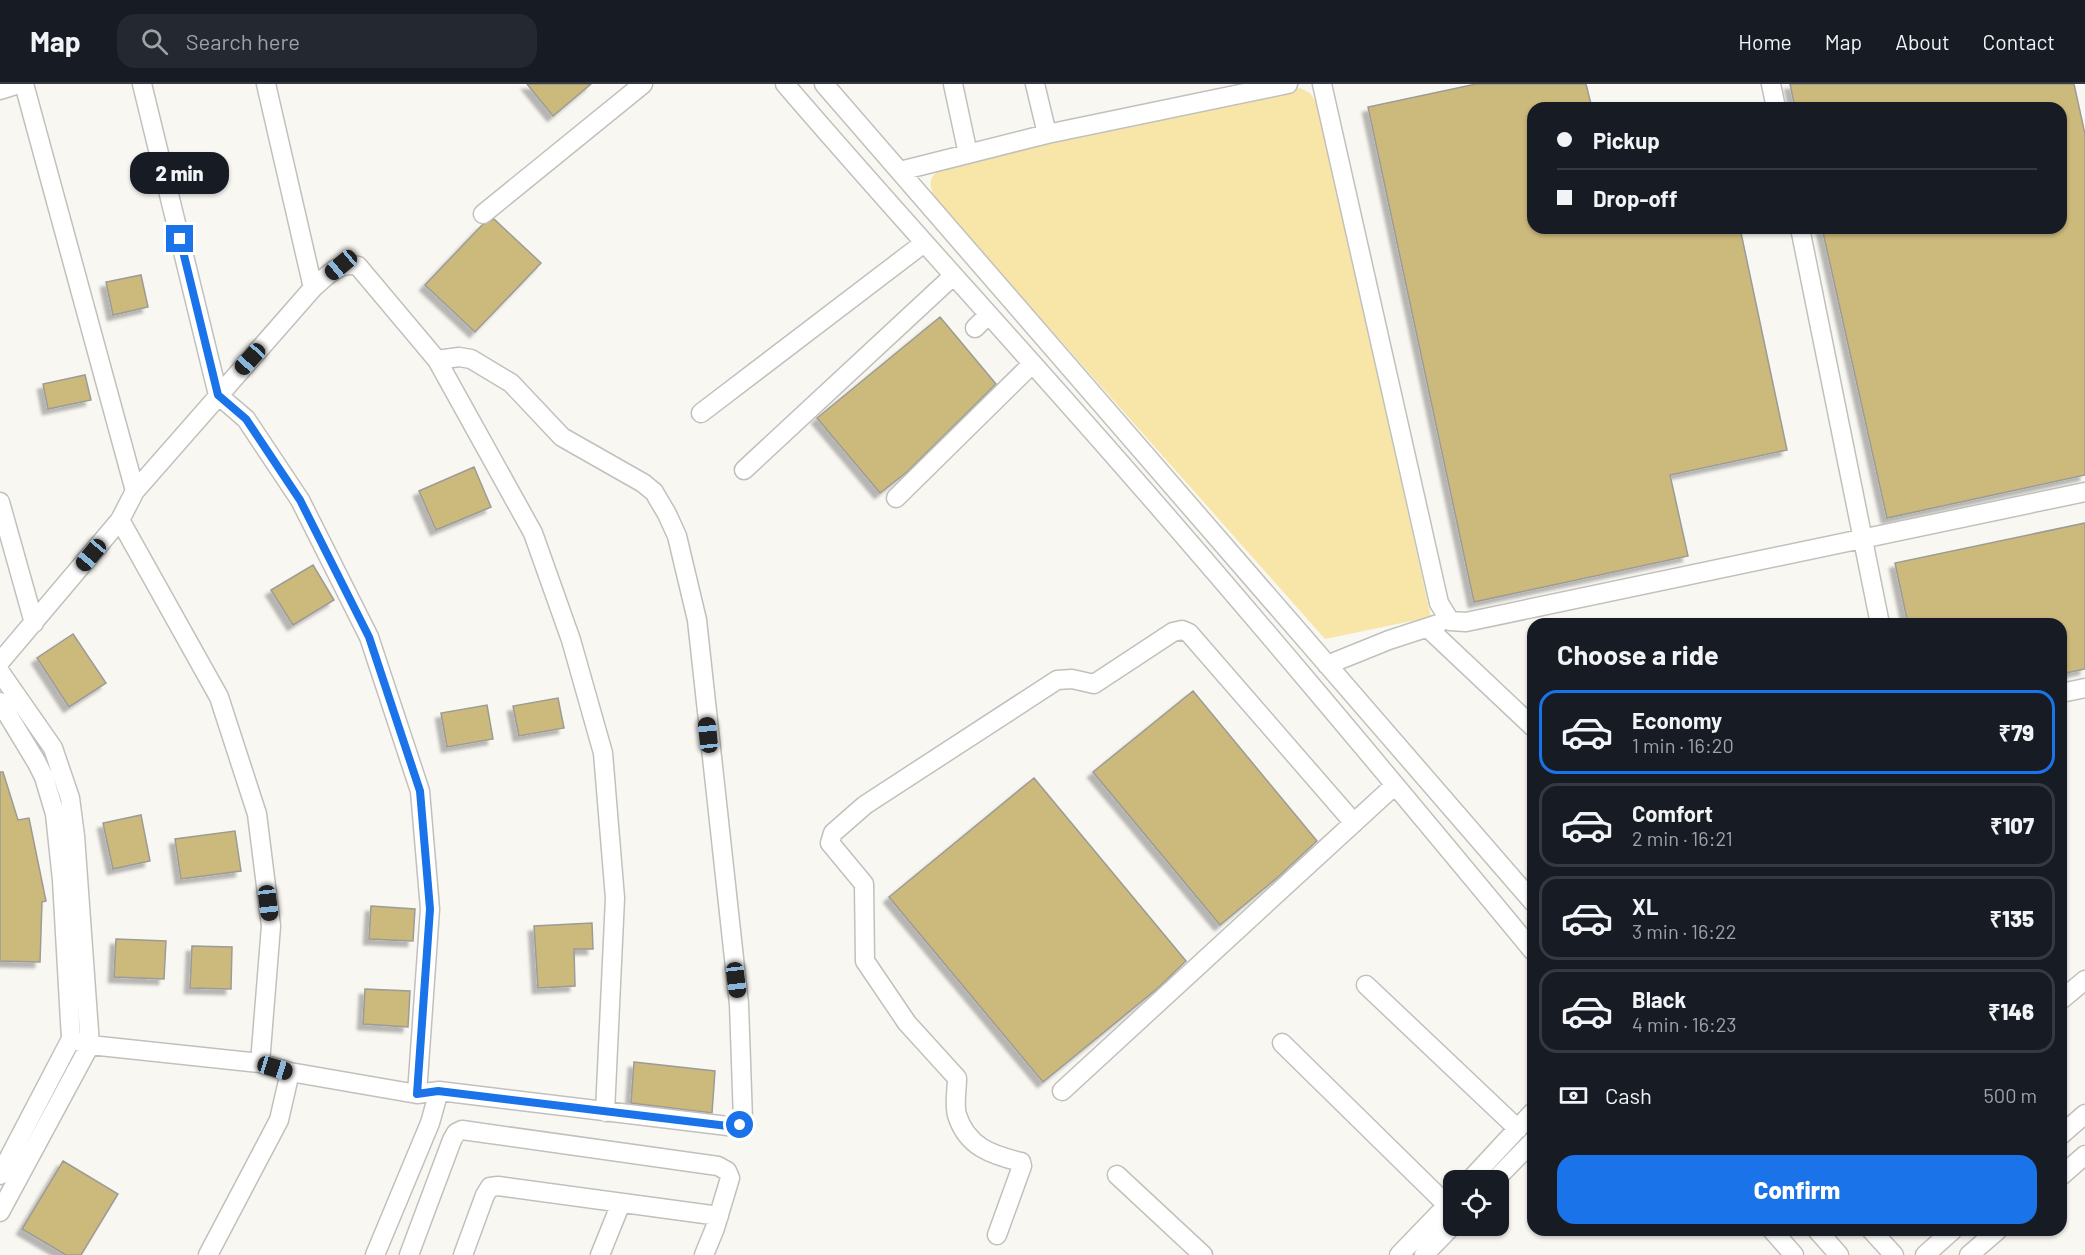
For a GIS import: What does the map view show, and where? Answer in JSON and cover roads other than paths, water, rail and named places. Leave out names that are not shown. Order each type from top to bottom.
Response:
[{"type":"street","points":[[0,90],[19,84]]},
{"type":"street","points":[[24,84],[135,491]]},
{"type":"street","points":[[142,84],[218,395],[246,419],[300,500],[369,637],[420,791],[430,909],[417,1094]]},
{"type":"street","points":[[266,84],[313,288]]},
{"type":"street","points":[[483,214],[643,84]]},
{"type":"street","points":[[785,84],[1333,710],[1527,944]]},
{"type":"street","points":[[824,84],[1527,895]]},
{"type":"street","points":[[953,84],[968,154]]},
{"type":"street","points":[[1035,84],[1047,134]]},
{"type":"street","points":[[900,171],[1047,134],[1288,84]]},
{"type":"street","points":[[1322,84],[1439,603],[1450,621]]},
{"type":"street","points":[[1771,84],[1775,102]]},
{"type":"street","points":[[1801,234],[1879,618]]},
{"type":"street","points":[[701,413],[924,243]]},
{"type":"street","points":[[0,662],[120,520],[135,491],[313,288],[341,265],[349,263],[358,266],[437,360],[533,533],[571,640],[603,753],[615,898],[605,1112]]},
{"type":"street","points":[[744,470],[953,276]]},
{"type":"street","points":[[975,328],[988,315]]},
{"type":"street","points":[[71,1039],[90,1045],[260,1063],[290,1072],[417,1094],[438,1091],[736,1127],[743,1120],[739,1004],[697,620],[677,536],[654,492],[643,483],[562,437],[511,383],[471,359],[459,357],[437,360]]},
{"type":"street","points":[[896,498],[1032,364]]},
{"type":"street","points":[[1131,477],[1150,460]]},
{"type":"street","points":[[1327,664],[1389,640],[1450,621],[1466,622],[2085,492]]},
{"type":"street","points":[[0,502],[34,623]]},
{"type":"street","points":[[120,520],[219,697],[257,814],[271,926],[260,1063]]},
{"type":"street","points":[[1428,628],[1527,721]]},
{"type":"street","points":[[997,1235],[1022,1162],[981,1149],[969,1137],[956,1114],[957,1078],[907,1023],[865,962],[864,884],[830,843],[834,833],[865,805],[1057,680],[1072,679],[1094,684],[1173,632],[1182,630],[1189,633],[1354,823]]},
{"type":"street","points":[[0,672],[53,748],[70,798],[75,836],[90,1045],[0,1212]]},
{"type":"street","points":[[2067,692],[2085,688]]},
{"type":"street","points":[[0,702],[38,762],[55,814],[62,880],[71,1039],[0,1175]]},
{"type":"street","points":[[1062,1091],[1395,785]]},
{"type":"street","points":[[2067,995],[2085,980]]},
{"type":"street","points":[[1366,985],[1518,1129]]},
{"type":"street","points":[[1282,1043],[1443,1195]]},
{"type":"street","points":[[208,1255],[279,1120],[290,1072]]},
{"type":"street","points":[[375,1255],[430,1124],[438,1091]]},
{"type":"street","points":[[2067,1130],[2085,1114]]},
{"type":"street","points":[[1479,1170],[1527,1119]]},
{"type":"street","points":[[409,1255],[452,1140],[456,1133],[462,1130],[717,1166],[727,1171],[730,1178],[704,1255]]},
{"type":"street","points":[[1505,1170],[1527,1147]]},
{"type":"street","points":[[2067,1171],[2085,1155]]},
{"type":"street","points":[[1117,1175],[1203,1255]]},
{"type":"street","points":[[463,1255],[490,1186],[719,1216]]},
{"type":"street","points":[[600,1255],[621,1203]]},
{"type":"street","points":[[1399,1255],[1443,1209]]},
{"type":"street","points":[[1424,1255],[1443,1235]]},
{"type":"street","points":[[1777,1236],[1794,1255]]},
{"type":"street","points":[[1822,1236],[1839,1255]]},
{"type":"street","points":[[1877,1236],[1894,1255]]},
{"type":"street","points":[[1925,1255],[1946,1236]]},
{"type":"street","points":[[1969,1255],[1991,1236]]}]
